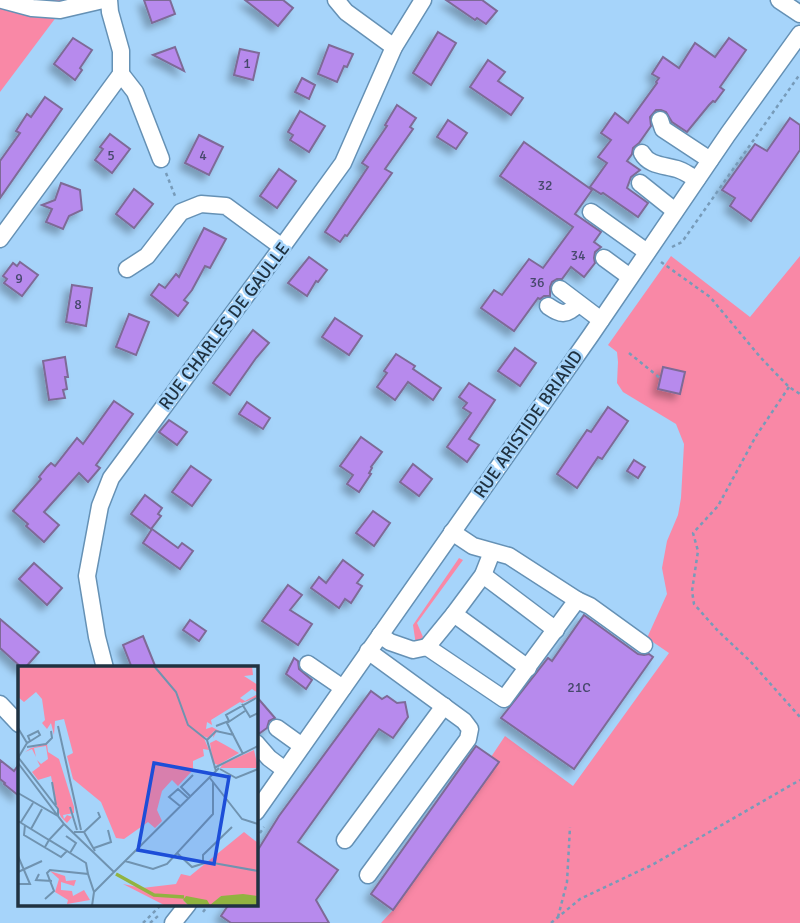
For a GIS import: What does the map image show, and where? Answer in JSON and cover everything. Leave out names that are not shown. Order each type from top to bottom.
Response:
[{"type":"street","points":[[2,0],[32,8],[60,10],[103,0]]},
{"type":"street","points":[[0,239],[121,74],[121,51],[109,0]]},
{"type":"street","points":[[336,0],[345,12],[394,47]]},
{"type":"street","name":"RUE CHARLES DE GAULLE","points":[[105,666],[87,576],[100,506],[111,478],[342,163],[394,47],[423,0]]},
{"type":"street","points":[[779,0],[800,14]]},
{"type":"street","name":"RUE ARISTIDE BRIAND","points":[[257,811],[800,34]]},
{"type":"street","points":[[121,74],[135,92],[161,159]]},
{"type":"street","points":[[660,120],[663,129],[710,160]]},
{"type":"street","points":[[642,153],[644,158],[656,164],[679,170],[697,179]]},
{"type":"street","points":[[640,183],[675,211]]},
{"type":"street","points":[[127,269],[147,256],[181,212],[201,204],[226,206],[282,247]]},
{"type":"street","points":[[591,212],[648,252]]},
{"type":"street","points":[[604,258],[630,277]]},
{"type":"street","points":[[560,289],[601,320]]},
{"type":"street","points":[[548,306],[559,313],[568,313],[579,304]]},
{"type":"street","points":[[452,533],[473,546],[509,556],[590,606],[644,645]]},
{"type":"street","points":[[380,635],[390,642],[413,650],[427,647],[483,575],[492,552]]},
{"type":"street","points":[[483,575],[556,630]]},
{"type":"street","points":[[427,647],[504,699],[577,600]]},
{"type":"street","points":[[454,614],[528,668]]},
{"type":"street","points":[[368,651],[464,721],[470,729],[468,739],[368,875]]},
{"type":"street","points":[[308,664],[343,688]]},
{"type":"street","points":[[0,704],[18,723]]},
{"type":"street","points":[[345,840],[444,706]]},
{"type":"street","points":[[277,728],[302,746]]},
{"type":"street","points":[[257,744],[268,758],[285,770]]},
{"type":"street","points":[[173,923],[186,906]]},
{"type":"street","points":[[184,923],[194,906]]},
{"type":"path","points":[[768,121],[800,74]]},
{"type":"path","points":[[161,159],[181,212]]},
{"type":"path","points":[[648,252],[710,297],[761,358],[789,387],[800,394]]},
{"type":"path","points":[[629,353],[660,378]]},
{"type":"path","points":[[789,387],[756,436],[718,506],[693,533],[698,551],[692,591],[694,604],[800,717]]},
{"type":"path","points":[[551,923],[580,900],[652,866],[800,780]]},
{"type":"path","points":[[558,917],[567,882],[570,827]]},
{"type":"path","points":[[143,923],[159,906]]},
{"type":"shaded area","points":[[0,0],[69,0],[0,92]]},
{"type":"shaded area","points":[[671,256],[750,317],[800,256],[800,923],[381,923],[498,763],[491,757],[505,736],[573,786],[669,653],[647,638],[667,594],[662,568],[667,541],[678,515],[684,444],[676,424],[623,392],[617,383],[617,352],[608,345]]},
{"type":"shaded area","points":[[459,558],[463,560],[417,623],[423,637],[416,645],[413,625]]},
{"type":"building","points":[[144,0],[170,0],[175,14],[152,23]]},
{"type":"building","points":[[245,0],[283,0],[293,8],[278,26]]},
{"type":"building","points":[[446,0],[482,0],[497,11],[486,24],[477,18],[475,20]]},
{"type":"building","points":[[438,32],[456,43],[431,85],[413,73]]},
{"type":"building","points":[[73,38],[92,50],[75,80],[54,64]]},
{"type":"building","points":[[729,38],[746,50],[720,87],[724,90],[715,102],[709,105],[687,132],[672,122],[666,112],[656,110],[650,117],[651,126],[633,148],[627,161],[640,170],[631,177],[627,188],[648,203],[638,217],[590,187],[607,163],[598,157],[611,140],[601,133],[615,113],[628,123],[657,83],[659,78],[652,74],[663,57],[679,68],[695,43],[715,57]]},
{"type":"building","points":[[329,45],[353,54],[337,82],[318,74]]},
{"type":"building","points":[[175,47],[184,71],[153,55]]},
{"type":"building","points":[[240,49],[259,53],[253,80],[234,75]]},
{"type":"building","points":[[488,60],[505,72],[498,81],[523,98],[511,115],[470,87]]},
{"type":"building","points":[[302,78],[315,85],[309,99],[295,92]]},
{"type":"building","points":[[45,97],[62,109],[0,198],[0,161],[20,133],[16,131],[27,114],[31,117]]},
{"type":"building","points":[[397,105],[416,118],[410,127],[413,129],[385,169],[392,173],[340,242],[325,232],[368,167],[362,163],[387,126],[385,125]]},
{"type":"building","points":[[300,111],[325,126],[309,152],[290,140],[293,135],[288,132]]},
{"type":"building","points":[[790,118],[800,125],[800,150],[751,221],[730,206],[735,198],[722,190],[755,144],[767,151]]},
{"type":"building","points":[[448,120],[467,133],[456,149],[437,137]]},
{"type":"building","points":[[110,134],[130,149],[112,173],[95,160],[103,149],[100,147]]},
{"type":"building","points":[[199,135],[223,147],[209,175],[185,163]]},
{"type":"building","points":[[524,142],[592,190],[575,214],[601,232],[594,242],[601,247],[595,252],[595,263],[584,277],[571,267],[562,279],[552,282],[550,296],[538,298],[514,331],[481,308],[494,290],[502,295],[529,259],[543,268],[573,227],[500,176]]},
{"type":"building","points":[[279,169],[296,181],[277,208],[260,196]]},
{"type":"building","points":[[61,183],[80,190],[82,210],[69,216],[63,229],[46,222],[52,209],[42,205],[55,200]]},
{"type":"building","points":[[134,189],[153,204],[134,228],[116,214]]},
{"type":"building","points":[[204,228],[226,239],[210,268],[205,266],[184,300],[188,303],[178,316],[151,295],[159,284],[165,288],[176,274],[179,277]]},
{"type":"building","points":[[309,257],[327,270],[307,296],[288,283]]},
{"type":"building","points":[[20,262],[38,275],[22,296],[4,283],[7,279],[3,276],[13,263],[17,266]]},
{"type":"building","points":[[72,285],[92,288],[86,326],[66,322]]},
{"type":"building","points":[[129,314],[149,322],[136,355],[116,347]]},
{"type":"building","points":[[335,318],[362,336],[349,355],[322,337]]},
{"type":"building","points":[[253,330],[269,343],[230,395],[213,383]]},
{"type":"building","points":[[515,348],[536,363],[520,386],[498,371]]},
{"type":"building","points":[[396,354],[441,388],[433,400],[408,382],[395,400],[377,387]]},
{"type":"building","points":[[65,357],[68,377],[65,377],[67,389],[63,390],[65,398],[49,400],[43,361]]},
{"type":"building","points":[[663,367],[685,372],[680,394],[658,389]]},
{"type":"building","points":[[469,383],[495,400],[469,439],[479,445],[467,462],[447,447],[471,413],[463,408],[467,403],[459,397]]},
{"type":"building","points":[[114,401],[133,414],[96,465],[100,468],[88,482],[79,473],[44,512],[59,525],[44,542],[13,511],[41,479],[39,477],[47,467],[51,463],[55,466],[77,438],[83,444]]},
{"type":"building","points":[[247,402],[270,418],[263,429],[239,414]]},
{"type":"building","points":[[608,407],[628,421],[602,459],[598,457],[577,488],[557,474],[587,430],[591,432]]},
{"type":"building","points":[[169,420],[187,432],[177,445],[159,432]]},
{"type":"building","points":[[361,437],[382,452],[359,492],[347,484],[353,475],[340,466]]},
{"type":"building","points":[[634,460],[645,467],[638,478],[627,471]]},
{"type":"building","points":[[413,464],[432,479],[419,496],[400,482]]},
{"type":"building","points":[[191,466],[211,480],[192,506],[172,492]]},
{"type":"building","points":[[145,495],[162,508],[158,514],[161,516],[151,529],[131,514]]},
{"type":"building","points":[[373,511],[390,523],[374,546],[356,533]]},
{"type":"building","points":[[152,529],[178,548],[182,543],[193,551],[180,569],[143,543]]},
{"type":"building","points":[[343,560],[363,575],[357,583],[362,586],[351,603],[345,599],[339,608],[311,588],[319,577],[326,583]]},
{"type":"building","points":[[34,563],[62,588],[47,605],[19,579]]},
{"type":"building","points":[[288,585],[302,595],[290,610],[312,624],[298,645],[262,621]]},
{"type":"building","points":[[584,615],[638,654],[649,654],[653,657],[574,769],[501,718],[548,658],[552,661]]},
{"type":"building","points":[[0,619],[39,652],[27,666],[20,666],[0,648]]},
{"type":"building","points":[[190,620],[206,631],[199,641],[183,630]]},
{"type":"building","points":[[143,636],[155,666],[131,666],[123,645]]},
{"type":"building","points":[[294,658],[298,661],[299,669],[312,680],[306,689],[286,674]]},
{"type":"building","points":[[371,691],[382,699],[387,696],[397,703],[405,702],[408,717],[393,738],[379,729],[298,842],[338,870],[316,900],[329,923],[231,923],[221,916],[228,906],[257,906],[257,851],[279,816]]},
{"type":"building","points":[[257,697],[275,718],[269,721],[267,728],[257,733]]},
{"type":"building","points":[[476,746],[499,762],[393,910],[371,894]]},
{"type":"building","points":[[0,760],[14,771],[18,765],[18,795],[4,784],[0,779]]}]
